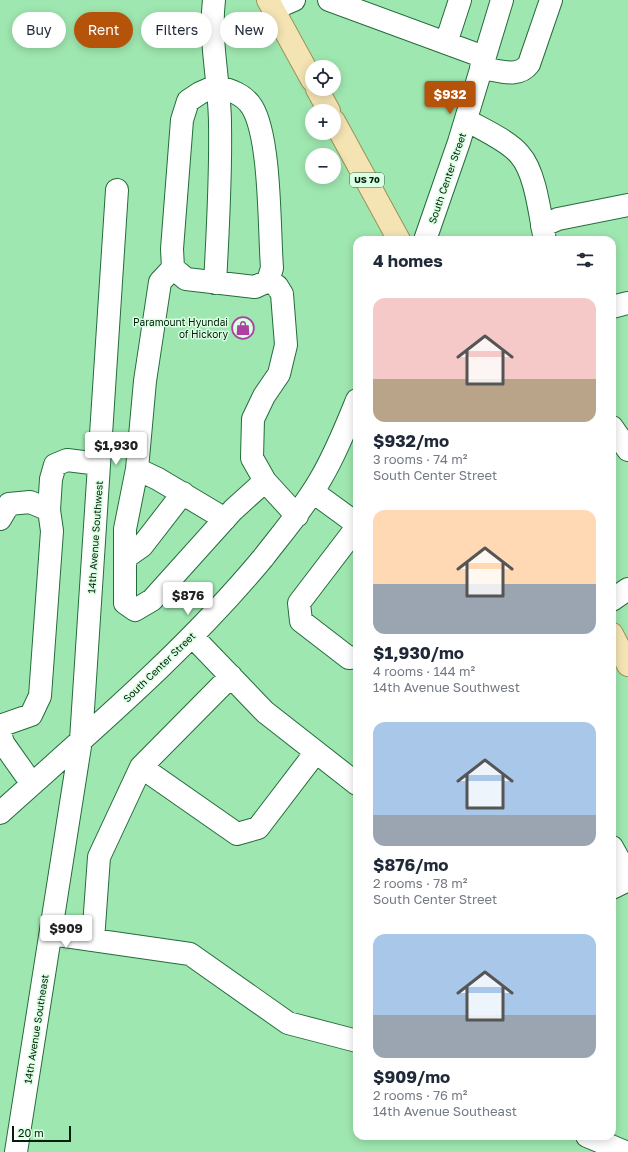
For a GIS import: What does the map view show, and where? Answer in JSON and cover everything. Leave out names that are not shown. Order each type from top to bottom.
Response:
[{"type":"main road","points":[[270,5],[305,68]]},
{"type":"main road","name":"US 70","points":[[341,134],[398,236]]},
{"type":"main road","points":[[616,642],[628,665]]},
{"type":"street","points":[[214,0],[213,11],[216,86],[220,131],[219,212],[215,283]]},
{"type":"street","points":[[270,5],[294,0]]},
{"type":"street","points":[[330,0],[446,43],[483,62],[516,73],[525,69],[529,64],[551,0]]},
{"type":"street","points":[[446,43],[460,0]]},
{"type":"street","name":"South Center Street","points":[[427,236],[466,120],[502,0]]},
{"type":"street","points":[[173,268],[186,279],[255,287],[268,281],[272,268],[265,161],[260,127],[252,107],[236,92],[216,86],[200,93],[188,101],[182,120],[172,249],[173,268],[160,282],[145,381],[137,469],[125,529],[125,603],[135,610],[152,600],[232,510],[265,481]]},
{"type":"street","points":[[466,120],[520,154],[531,173],[543,233]]},
{"type":"street","name":"14th Avenue Southwest","points":[[81,740],[117,190]]},
{"type":"street","points":[[543,233],[558,219],[628,205]]},
{"type":"street","points":[[543,233],[628,215]]},
{"type":"street","points":[[268,281],[277,286],[282,294],[286,345],[279,374],[264,396],[253,419],[252,458],[265,481],[296,516]]},
{"type":"street","points":[[616,306],[628,303]]},
{"type":"street","name":"South Center Street","points":[[0,813],[170,660],[247,577],[296,516],[313,492],[334,454],[353,409]]},
{"type":"street","points":[[616,433],[628,450]]},
{"type":"street","points":[[0,726],[31,715],[40,696],[52,531],[48,510],[51,479],[55,465],[67,460],[99,464]]},
{"type":"street","points":[[137,469],[183,493],[225,519]]},
{"type":"street","points":[[313,492],[353,523]]},
{"type":"street","points":[[125,558],[142,546],[183,493]]},
{"type":"street","points":[[3,507],[30,502],[48,510]]},
{"type":"street","points":[[353,531],[299,603],[301,621],[349,658],[353,658]]},
{"type":"street","points":[[616,597],[628,589]]},
{"type":"street","points":[[192,636],[265,712],[353,781]]},
{"type":"street","points":[[93,940],[99,858],[141,767],[231,676]]},
{"type":"street","points":[[0,732],[3,743],[32,784]]},
{"type":"street","name":"14th Avenue Southeast","points":[[16,1152],[81,740]]},
{"type":"street","points":[[141,767],[237,834],[258,828],[316,752]]},
{"type":"street","points":[[616,854],[628,876]]},
{"type":"street","points":[[616,886],[628,880]]},
{"type":"street","points":[[51,934],[190,954],[288,1023],[353,1040]]},
{"type":"street","points":[[596,1140],[625,1152]]},
{"type":"place","name":"Paramount Hyundai of Hickory","points":[[243,328]]}]
